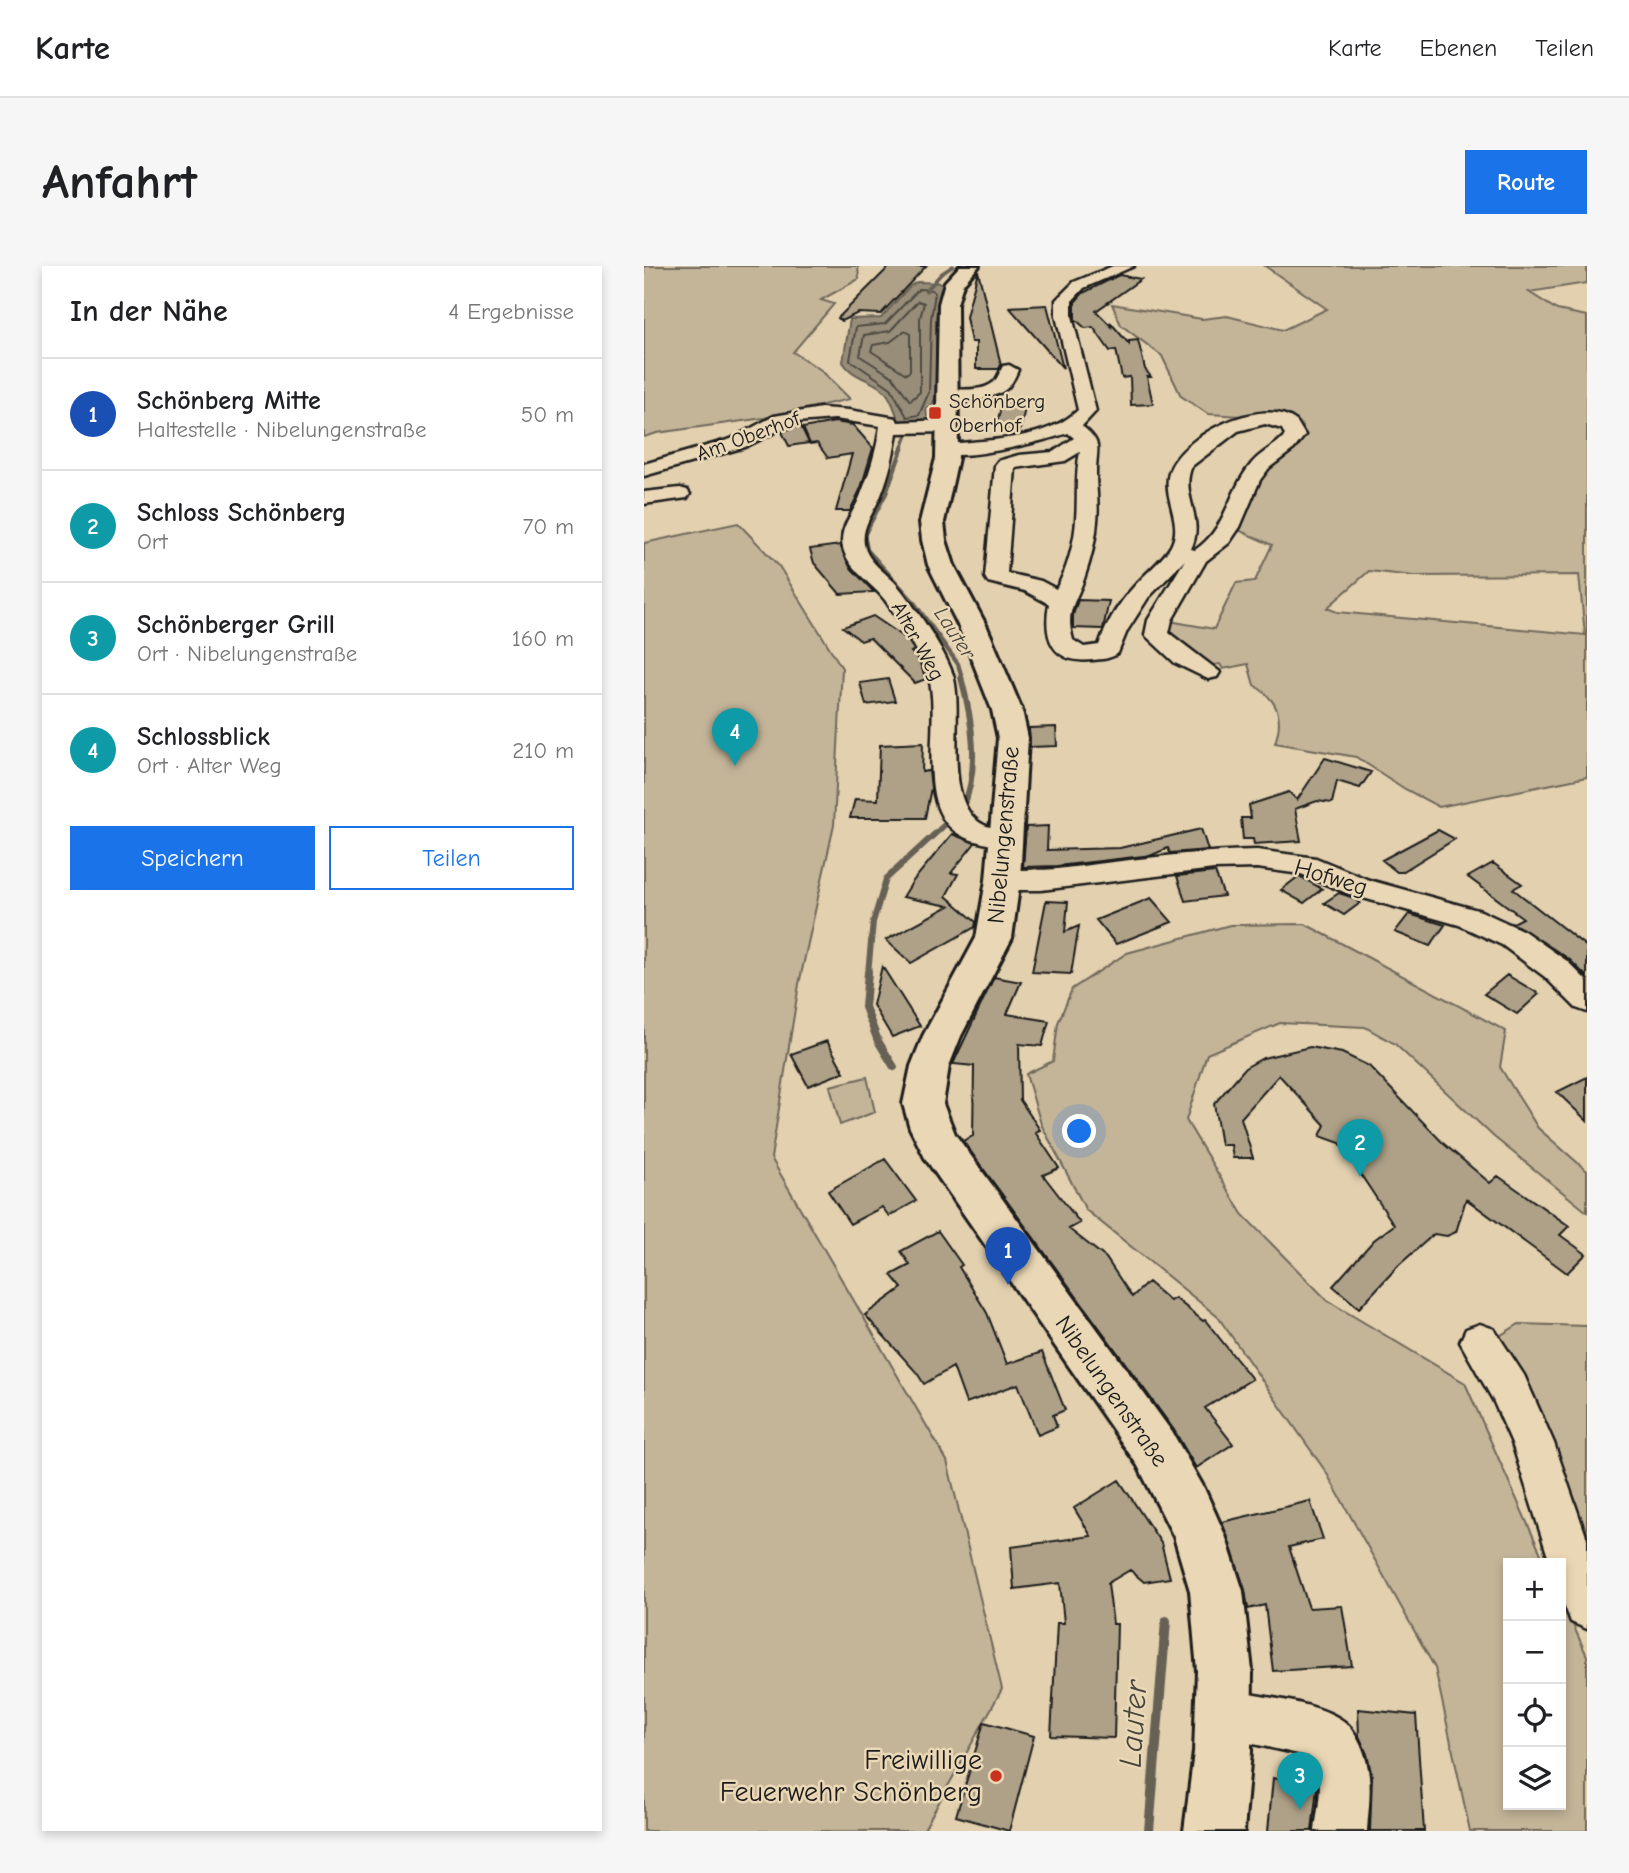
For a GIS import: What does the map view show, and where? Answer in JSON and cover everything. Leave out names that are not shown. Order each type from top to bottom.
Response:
[{"type":"main road","name":"Nibelungenstraße","points":[[970,266],[954,282],[948,304],[947,397],[932,522],[941,565],[973,627],[1007,710],[1013,738],[1004,859],[994,938],[942,1037],[930,1066],[923,1104],[930,1128],[940,1146],[1155,1449],[1185,1502],[1203,1545],[1214,1583],[1225,1658],[1226,1714],[1214,1831]]},
{"type":"street","points":[[1061,601],[1033,586],[996,577],[1005,465],[1058,457],[1078,433],[1087,411],[1064,317],[1064,300],[1079,285],[1126,266]]},
{"type":"street","points":[[947,397],[992,392],[1007,379],[1009,370]]},
{"type":"street","name":"Am Oberhof","points":[[644,470],[740,442],[780,421],[799,416],[819,414],[870,419],[889,422],[892,427]]},
{"type":"street","points":[[1078,433],[1090,448],[1086,471],[1087,521],[1073,580],[1061,601],[1057,625],[1062,643],[1082,654],[1105,652],[1110,648],[1115,631],[1139,594],[1189,554],[1224,538],[1255,471],[1267,458],[1291,442],[1295,435],[1289,425],[1271,418],[1247,419],[1213,438],[1188,458],[1180,471],[1179,498],[1189,554],[1160,620],[1157,635],[1184,658],[1208,672]]},
{"type":"street","points":[[892,427],[942,434],[990,445],[1078,433]]},
{"type":"street","name":"Alter Weg","points":[[892,427],[870,498],[853,528],[853,548],[864,565],[892,593],[941,675],[945,717],[944,785],[955,815],[1004,859]]},
{"type":"street","name":"Am Oberhof","points":[[644,498],[680,494]]},
{"type":"street","name":"Hofweg","points":[[1004,859],[1041,880],[1214,860],[1257,859],[1306,866],[1359,887],[1470,918],[1513,938],[1556,969],[1587,1000]]},
{"type":"street","points":[[1480,1342],[1509,1388],[1533,1443],[1587,1606]]},
{"type":"street","points":[[1226,1714],[1317,1733],[1328,1738],[1341,1756],[1344,1768],[1341,1831]]},
{"type":"shaded area","points":[[644,266],[858,266],[859,279],[821,300],[834,304],[793,352],[821,370],[850,399],[764,418],[644,437]]},
{"type":"shaded area","points":[[1265,266],[1587,266],[1587,283],[1529,292],[1557,310],[1587,316],[1587,777],[1439,807],[1405,789],[1356,757],[1275,743],[1279,725],[1277,710],[1269,697],[1254,685],[1248,664],[1223,669],[1220,664],[1207,666],[1182,647],[1173,636],[1169,621],[1214,629],[1236,583],[1255,581],[1272,545],[1238,530],[1254,484],[1269,463],[1305,437],[1293,419],[1208,414],[1181,396],[1162,356],[1121,325],[1112,304],[1202,319],[1227,316],[1283,330],[1327,309]],"holes":[[[1369,571],[1414,576],[1579,575],[1585,635],[1337,612],[1327,608]]]},
{"type":"shaded area","points":[[738,523],[779,566],[842,668],[834,825],[799,984],[771,1158],[947,1461],[1002,1689],[923,1831],[644,1831],[644,543]]},
{"type":"shaded area","points":[[1305,924],[1506,1031],[1500,1067],[1538,1128],[1587,1171],[1587,1212],[1494,1137],[1395,1044],[1365,1027],[1280,1023],[1207,1054],[1186,1120],[1242,1214],[1328,1301],[1465,1383],[1543,1558],[1503,1558],[1503,1810],[1566,1810],[1566,1609],[1587,1656],[1587,1831],[1470,1831],[1435,1668],[1326,1472],[1218,1317],[1086,1210],[1041,1124],[1026,1074],[1053,1061],[1058,1023],[1072,989],[1127,953],[1230,925]]},
{"type":"shaded area","points":[[867,1077],[875,1112],[840,1125],[830,1086]]},
{"type":"shaded area","points":[[1519,1324],[1587,1326],[1587,1552],[1498,1337]]},
{"type":"water","points":[[917,282],[945,283],[936,318],[936,396],[931,408],[926,408],[928,423],[900,424],[885,391],[851,371],[843,362],[850,319],[881,318],[910,286]]},
{"type":"building","points":[[890,266],[926,266],[881,314],[858,313],[841,321],[838,318]]},
{"type":"building","points":[[978,271],[1001,365],[999,369],[976,369],[976,342],[971,342],[966,317]]},
{"type":"building","points":[[1119,275],[1141,279],[1096,311],[1111,326],[1110,322],[1129,344],[1129,341],[1138,340],[1145,369],[1151,377],[1147,377],[1153,404],[1131,405],[1130,377],[1122,378],[1116,350],[1110,351],[1093,327],[1085,328],[1075,319],[1075,302],[1083,293]]},
{"type":"building","points":[[1047,305],[1063,368],[1009,307]]},
{"type":"building","points":[[1003,400],[1027,400],[1019,434],[1010,435],[997,423]]},
{"type":"building","points":[[835,422],[853,425],[873,448],[861,488],[850,511],[836,511],[852,454],[828,458],[817,443],[810,444],[803,428]]},
{"type":"building","points":[[800,424],[809,443],[789,446],[782,432]]},
{"type":"building","points":[[840,545],[850,567],[874,592],[840,594],[814,563],[810,549]]},
{"type":"building","points":[[1078,600],[1109,601],[1103,629],[1073,628],[1073,615]]},
{"type":"building","points":[[873,616],[907,639],[926,679],[915,683],[870,638],[861,641],[843,627]]},
{"type":"building","points":[[888,679],[895,701],[866,705],[860,683]]},
{"type":"building","points":[[1056,727],[1057,746],[1030,747],[1029,728]]},
{"type":"building","points":[[923,743],[922,772],[929,771],[931,788],[925,818],[850,818],[855,799],[878,800],[880,745]]},
{"type":"building","points":[[1325,758],[1371,772],[1360,788],[1337,781],[1332,803],[1317,801],[1295,809],[1301,841],[1254,844],[1253,839],[1243,839],[1241,818],[1251,818],[1249,805],[1289,792],[1297,800]]},
{"type":"building","points":[[1048,826],[1047,850],[1120,848],[1201,829],[1208,850],[1170,853],[1168,848],[1152,855],[1057,866],[1023,867],[1026,827]]},
{"type":"building","points":[[1438,830],[1455,839],[1402,872],[1397,872],[1382,860]]},
{"type":"building","points":[[952,834],[975,843],[951,873],[958,874],[946,896],[976,922],[975,927],[911,963],[886,940],[949,906],[903,897]]},
{"type":"building","points":[[1493,863],[1522,884],[1513,889],[1587,947],[1587,977],[1569,959],[1513,923],[1523,918],[1468,877]]},
{"type":"building","points":[[1215,872],[1224,896],[1185,901],[1177,876]]},
{"type":"building","points":[[1299,876],[1322,889],[1304,903],[1281,890]]},
{"type":"building","points":[[1339,893],[1360,903],[1344,915],[1324,903]]},
{"type":"building","points":[[1151,898],[1172,922],[1116,944],[1096,920]]},
{"type":"building","points":[[1046,901],[1068,902],[1065,932],[1079,926],[1071,974],[1032,972]]},
{"type":"building","points":[[1409,914],[1445,925],[1430,946],[1395,932]]},
{"type":"building","points":[[882,966],[920,1026],[892,1037],[873,1005]]},
{"type":"building","points":[[1507,975],[1539,994],[1517,1014],[1484,994]]},
{"type":"building","points":[[994,977],[1021,982],[1007,1014],[1049,1021],[1042,1046],[1019,1044],[1020,1100],[1040,1130],[1035,1132],[1059,1168],[1043,1175],[1080,1223],[1069,1229],[1106,1258],[1132,1297],[1148,1282],[1170,1301],[1175,1298],[1205,1320],[1252,1379],[1205,1408],[1233,1444],[1196,1468],[1174,1430],[963,1141],[973,1136],[974,1066],[953,1064]]},
{"type":"building","points":[[827,1041],[844,1072],[808,1086],[791,1054]]},
{"type":"building","points":[[1310,1047],[1342,1053],[1369,1066],[1444,1144],[1490,1183],[1498,1176],[1569,1226],[1560,1235],[1586,1254],[1567,1273],[1466,1199],[1456,1232],[1447,1236],[1434,1234],[1399,1265],[1359,1308],[1333,1286],[1374,1240],[1394,1225],[1340,1143],[1320,1136],[1325,1125],[1279,1075],[1241,1118],[1253,1158],[1233,1158],[1231,1145],[1221,1145],[1214,1104],[1245,1068],[1263,1058]]},
{"type":"building","points":[[1587,1077],[1587,1121],[1557,1092]]},
{"type":"building","points":[[885,1159],[916,1201],[889,1216],[882,1207],[850,1224],[828,1191]]},
{"type":"building","points":[[938,1231],[962,1265],[959,1267],[987,1313],[1007,1364],[1042,1352],[1065,1410],[1053,1415],[1057,1427],[1038,1435],[1018,1384],[966,1403],[953,1367],[924,1384],[865,1315],[902,1288],[891,1275],[910,1265],[901,1251]]},
{"type":"building","points":[[1119,1480],[1161,1543],[1170,1578],[1144,1582],[1130,1570],[1108,1583],[1113,1624],[1117,1624],[1114,1738],[1051,1736],[1057,1623],[1064,1623],[1060,1583],[1014,1589],[1011,1547],[1091,1536],[1074,1508]]},
{"type":"building","points":[[1310,1501],[1323,1539],[1289,1547],[1309,1608],[1342,1606],[1352,1666],[1273,1671],[1265,1605],[1248,1609],[1245,1590],[1222,1522]]},
{"type":"building","points":[[1358,1709],[1416,1715],[1424,1831],[1370,1831],[1372,1777],[1367,1754],[1359,1736]]},
{"type":"building","name":"Freiwillige Feuerwehr Schönberg","points":[[984,1722],[1034,1736],[1009,1831],[956,1816]]},
{"type":"building","points":[[1273,1778],[1317,1787],[1312,1831],[1268,1831]]},
{"type":"waterway","name":"Lauter","points":[[926,291],[941,274],[953,266]]},
{"type":"waterway","name":"Lauter","points":[[902,448],[911,424]]},
{"type":"waterway","name":"Lauter","points":[[903,446],[886,493],[864,535],[867,550],[912,600],[958,664],[962,678]]},
{"type":"waterway","name":"Lauter","points":[[961,677],[973,744],[971,778],[962,810]]},
{"type":"waterway","name":"Lauter","points":[[868,973],[873,922],[886,879],[952,818]]},
{"type":"waterway","name":"Lauter","points":[[868,972],[865,1007],[878,1041],[894,1067]]},
{"type":"waterway","name":"Lauter","points":[[1149,1831],[1166,1621]]},
{"type":"place","name":"Schönberg Oberhof","points":[[935,413]]},
{"type":"place","name":"Schlossblick","points":[[735,766]]},
{"type":"place","name":"Schloss Schönberg","points":[[1360,1177]]},
{"type":"place","name":"Schönberg Mitte","points":[[1008,1285]]},
{"type":"place","name":"Freiwillige Feuerwehr Schönberg","points":[[996,1776]]},
{"type":"place","name":"Schönberger Grill","points":[[1300,1810]]}]
